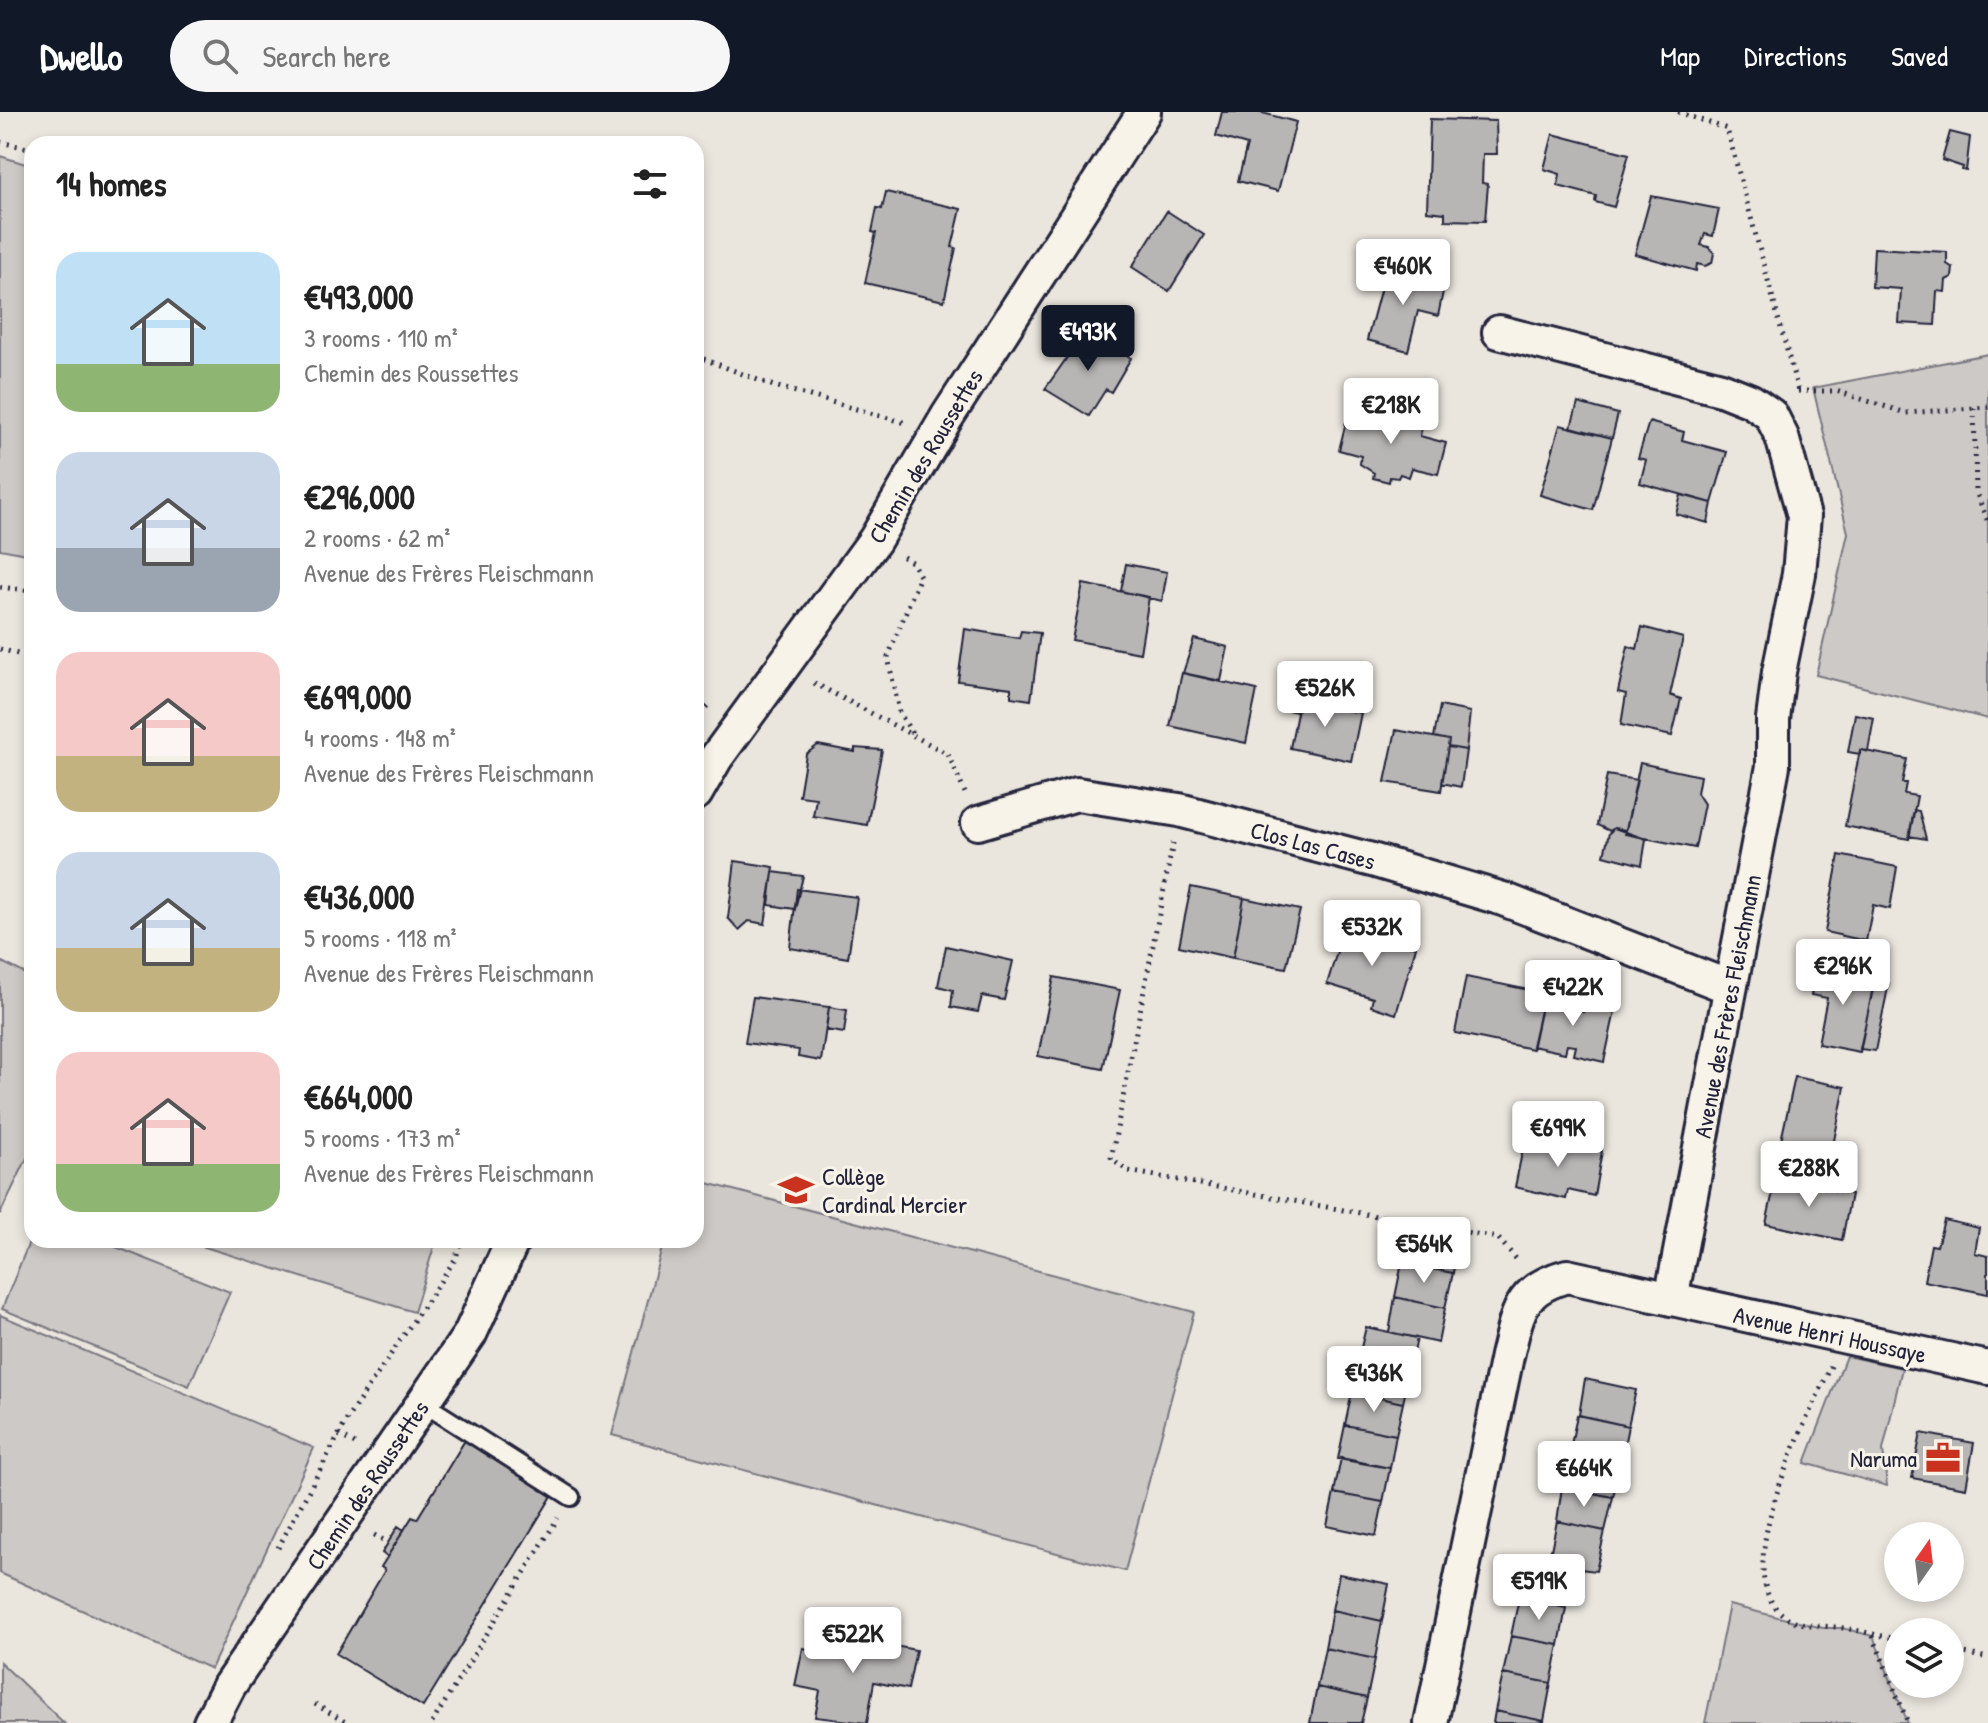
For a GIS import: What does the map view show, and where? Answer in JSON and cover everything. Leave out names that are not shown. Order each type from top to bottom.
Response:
[{"type":"street","name":"Chemin des Roussettes","points":[[704,779],[716,758],[875,540],[947,417],[1144,112]]},
{"type":"street","name":"Avenue des Frères Fleischmann","points":[[1499,332],[1721,389],[1751,401],[1771,415],[1782,437],[1804,516],[1799,574],[1773,719],[1773,766],[1671,1299]]},
{"type":"street","name":"Clos Las Cases","points":[[978,823],[1077,794],[1179,810],[1372,860],[1503,899],[1729,987]]},
{"type":"street","name":"Chemin des Roussettes","points":[[210,1723],[229,1686],[470,1334],[509,1248]]},
{"type":"street","points":[[1431,1723],[1507,1356],[1524,1298],[1540,1286],[1567,1276],[1671,1299]]},
{"type":"street","name":"Avenue Henri Houssaye","points":[[1671,1299],[1988,1368]]},
{"type":"lane","points":[[423,1403],[571,1497]]},
{"type":"path","points":[[1678,112],[1727,129],[1801,405]]},
{"type":"path","points":[[0,142],[24,147]]},
{"type":"path","points":[[704,359],[771,385],[909,424]]},
{"type":"path","points":[[1798,391],[1836,391],[1906,413],[1988,407]]},
{"type":"path","points":[[1974,408],[1976,492],[1988,522]]},
{"type":"path","points":[[875,540],[912,562],[920,576],[888,657],[899,712],[914,735]]},
{"type":"path","points":[[0,587],[24,590]]},
{"type":"path","points":[[0,649],[24,656]]},
{"type":"path","points":[[783,666],[948,754],[978,823]]},
{"type":"path","points":[[1179,810],[1111,1159],[1128,1171],[1498,1238],[1540,1286]]},
{"type":"path","points":[[274,1555],[349,1416],[456,1258],[459,1248]]},
{"type":"path","points":[[1843,1338],[1789,1463],[1768,1524],[1761,1565],[1769,1597],[1787,1618],[1823,1628],[1842,1628],[1884,1637]]},
{"type":"path","points":[[432,1723],[571,1497]]},
{"type":"path","points":[[374,1535],[387,1542]]},
{"type":"path","points":[[1873,1636],[1908,1723]]},
{"type":"path","points":[[1964,1653],[1988,1658]]},
{"type":"path","points":[[315,1704],[347,1723]]},
{"type":"shaded area","points":[[0,156],[24,164],[24,554],[0,549]]},
{"type":"shaded area","points":[[1988,354],[1988,719],[1816,675],[1848,533],[1813,388]]},
{"type":"shaded area","points":[[0,961],[24,973],[24,1164],[0,1214]]},
{"type":"shaded area","points":[[704,1182],[1194,1312],[1125,1571],[612,1435],[662,1248],[704,1248]]},
{"type":"shaded area","points":[[27,1248],[118,1248],[230,1292],[189,1386],[2,1309]]},
{"type":"shaded area","points":[[208,1248],[434,1248],[414,1312]]},
{"type":"shaded area","points":[[0,1315],[314,1448],[211,1669],[0,1573]]},
{"type":"shaded area","points":[[1846,1356],[1902,1368],[1883,1450],[1887,1486],[1805,1463]]},
{"type":"shaded area","points":[[1729,1605],[1823,1628],[1842,1628],[1873,1636],[1884,1663],[1884,1698],[1898,1698],[1908,1723],[1705,1723]]},
{"type":"shaded area","points":[[0,1662],[64,1723],[0,1723]]},
{"type":"building","points":[[1222,112],[1259,112],[1296,122],[1278,191],[1238,181],[1247,145],[1216,136]]},
{"type":"building","points":[[1430,119],[1496,121],[1497,154],[1483,154],[1482,183],[1488,184],[1485,221],[1445,220],[1445,213],[1427,211]]},
{"type":"building","points":[[1950,132],[1970,137],[1966,171],[1942,160]]},
{"type":"building","points":[[1553,134],[1629,154],[1614,207],[1595,202],[1596,196],[1558,186],[1560,174],[1544,169]]},
{"type":"building","points":[[886,192],[961,209],[944,301],[865,283],[876,233],[872,232],[877,208],[882,209]]},
{"type":"building","points":[[1651,196],[1719,209],[1713,236],[1705,234],[1701,245],[1709,247],[1714,253],[1712,263],[1705,266],[1697,264],[1696,271],[1635,254]]},
{"type":"building","points":[[1167,211],[1204,235],[1169,291],[1132,267]]},
{"type":"building","points":[[1874,248],[1947,252],[1947,264],[1953,268],[1952,277],[1946,280],[1945,292],[1937,291],[1935,325],[1899,323],[1901,289],[1872,287]]},
{"type":"building","points":[[1386,268],[1445,282],[1438,316],[1418,311],[1408,351],[1367,340]]},
{"type":"building","points":[[1087,329],[1131,358],[1111,392],[1106,389],[1089,416],[1045,389]]},
{"type":"building","points":[[1578,403],[1618,414],[1612,438],[1571,427]]},
{"type":"building","points":[[1371,411],[1414,421],[1413,425],[1422,427],[1420,436],[1446,443],[1438,474],[1412,468],[1409,477],[1400,474],[1398,478],[1390,477],[1389,482],[1373,478],[1374,473],[1360,464],[1361,456],[1339,450],[1347,418],[1367,423]]},
{"type":"building","points":[[1649,422],[1684,432],[1682,440],[1727,452],[1712,503],[1640,483],[1646,460],[1638,458]]},
{"type":"building","points":[[1560,425],[1612,438],[1593,510],[1540,495]]},
{"type":"building","points":[[1681,495],[1712,503],[1708,523],[1676,514]]},
{"type":"building","points":[[1126,564],[1167,572],[1162,601],[1121,591]]},
{"type":"building","points":[[1083,584],[1149,597],[1140,653],[1072,640]]},
{"type":"building","points":[[1642,627],[1683,638],[1670,695],[1681,699],[1672,736],[1621,725],[1626,694],[1618,692],[1628,646],[1637,649]]},
{"type":"building","points":[[965,629],[1019,638],[1021,631],[1040,633],[1031,700],[1011,697],[1011,688],[958,681]]},
{"type":"building","points":[[1194,639],[1228,647],[1221,681],[1183,673]]},
{"type":"building","points":[[1302,667],[1342,676],[1335,704],[1300,698],[1297,712],[1278,708],[1283,691],[1295,694]]},
{"type":"building","points":[[1182,673],[1257,690],[1246,743],[1170,726]]},
{"type":"building","points":[[1300,698],[1345,706],[1345,710],[1361,713],[1351,761],[1290,748]]},
{"type":"building","points":[[1440,706],[1470,712],[1466,750],[1448,747],[1449,740],[1434,737]]},
{"type":"building","points":[[1855,714],[1874,718],[1868,751],[1860,750],[1860,754],[1848,752]]},
{"type":"building","points":[[1396,730],[1449,740],[1441,791],[1385,782]]},
{"type":"building","points":[[818,745],[855,752],[855,748],[882,750],[867,825],[813,816],[816,798],[799,796],[806,754]]},
{"type":"building","points":[[1448,747],[1466,750],[1461,787],[1442,783]]},
{"type":"building","points":[[1860,750],[1907,759],[1902,783],[1906,783],[1904,794],[1917,796],[1909,839],[1845,826]]},
{"type":"building","points":[[1640,763],[1700,776],[1697,793],[1704,804],[1695,848],[1625,834]]},
{"type":"building","points":[[1607,775],[1637,780],[1626,830],[1614,828],[1610,831],[1597,825]]},
{"type":"building","points":[[1914,810],[1919,811],[1926,839],[1909,836]]},
{"type":"building","points":[[1614,828],[1646,839],[1642,865],[1604,855],[1609,833]]},
{"type":"building","points":[[1839,855],[1897,867],[1890,909],[1873,905],[1866,941],[1825,932]]},
{"type":"building","points":[[735,861],[774,867],[765,924],[749,921],[739,930],[728,918]]},
{"type":"building","points":[[773,872],[803,876],[795,909],[769,905]]},
{"type":"building","points":[[1191,887],[1244,898],[1233,958],[1179,946]]},
{"type":"building","points":[[797,889],[857,897],[848,958],[790,948]]},
{"type":"building","points":[[1244,898],[1300,910],[1286,968],[1233,958]]},
{"type":"building","points":[[1344,929],[1416,947],[1396,1014],[1371,1006],[1373,998],[1327,984]]},
{"type":"building","points":[[946,946],[1013,961],[1004,1000],[982,996],[978,1012],[951,1007],[953,990],[938,986]]},
{"type":"building","points":[[1817,966],[1875,977],[1860,1052],[1818,1044],[1827,998],[1811,995]]},
{"type":"building","points":[[1054,977],[1120,990],[1103,1069],[1038,1056]]},
{"type":"building","points":[[1466,977],[1544,993],[1532,1049],[1455,1033]]},
{"type":"building","points":[[1875,980],[1889,983],[1875,1051],[1860,1049]]},
{"type":"building","points":[[1544,993],[1574,1001],[1575,1010],[1583,1012],[1585,1004],[1615,1011],[1604,1062],[1574,1055],[1576,1046],[1567,1045],[1565,1053],[1532,1046]]},
{"type":"building","points":[[753,997],[829,1007],[821,1061],[798,1057],[799,1050],[745,1043]]},
{"type":"building","points":[[829,1007],[847,1010],[844,1033],[826,1030]]},
{"type":"building","points":[[1795,1077],[1845,1087],[1831,1155],[1780,1145]]},
{"type":"building","points":[[1525,1138],[1602,1151],[1594,1196],[1568,1190],[1566,1199],[1515,1187]]},
{"type":"building","points":[[1776,1178],[1851,1194],[1842,1240],[1766,1224]]},
{"type":"building","points":[[1944,1220],[1979,1228],[1975,1253],[1988,1256],[1988,1294],[1924,1281],[1931,1245],[1937,1246]]},
{"type":"building","points":[[1409,1227],[1459,1237],[1453,1273],[1402,1263]]},
{"type":"building","points":[[1402,1263],[1453,1273],[1445,1308],[1395,1297]]},
{"type":"building","points":[[1395,1297],[1445,1308],[1438,1343],[1389,1332]]},
{"type":"building","points":[[1366,1327],[1417,1338],[1410,1371],[1358,1360]]},
{"type":"building","points":[[1358,1360],[1410,1371],[1403,1403],[1352,1392]]},
{"type":"building","points":[[1585,1379],[1636,1390],[1628,1426],[1579,1415]]},
{"type":"building","points":[[1352,1392],[1403,1403],[1396,1435],[1345,1425]]},
{"type":"building","points":[[1577,1415],[1628,1426],[1621,1461],[1570,1450]]},
{"type":"building","points":[[1345,1425],[1396,1435],[1390,1468],[1338,1459]]},
{"type":"building","points":[[1921,1433],[1974,1443],[1966,1488],[1912,1478]]},
{"type":"building","points":[[467,1437],[555,1491],[423,1707],[336,1654],[385,1570],[381,1567],[412,1517],[417,1519]]},
{"type":"building","points":[[1570,1450],[1621,1461],[1613,1497],[1562,1487]]},
{"type":"building","points":[[1341,1458],[1390,1468],[1383,1502],[1334,1493]]},
{"type":"building","points":[[1562,1487],[1613,1497],[1605,1531],[1557,1521]]},
{"type":"building","points":[[1334,1493],[1383,1502],[1376,1536],[1327,1526]]},
{"type":"building","points":[[1557,1521],[1605,1531],[1596,1571],[1580,1569],[1578,1558],[1571,1558],[1572,1564],[1549,1560]]},
{"type":"building","points":[[398,1526],[404,1530],[387,1557],[382,1553]]},
{"type":"building","points":[[1339,1574],[1389,1584],[1382,1621],[1332,1610]]},
{"type":"building","points":[[1519,1598],[1566,1608],[1559,1645],[1511,1636]]},
{"type":"building","points":[[1332,1610],[1382,1621],[1375,1659],[1325,1648]]},
{"type":"building","points":[[831,1634],[916,1650],[908,1689],[874,1682],[867,1723],[815,1717],[820,1691],[795,1686],[803,1648],[828,1653]]},
{"type":"building","points":[[1511,1636],[1559,1645],[1551,1683],[1503,1674]]},
{"type":"building","points":[[1325,1648],[1375,1659],[1367,1698],[1317,1687]]},
{"type":"building","points":[[1503,1674],[1551,1683],[1544,1721],[1495,1711]]},
{"type":"building","points":[[1317,1687],[1367,1698],[1361,1723],[1310,1723]]},
{"type":"building","points":[[1495,1711],[1544,1721],[1544,1723],[1493,1723]]},
{"type":"place","name":"Collège Cardinal Mercier","points":[[796,1190]]},
{"type":"place","name":"Naruma","points":[[1943,1458]]}]
